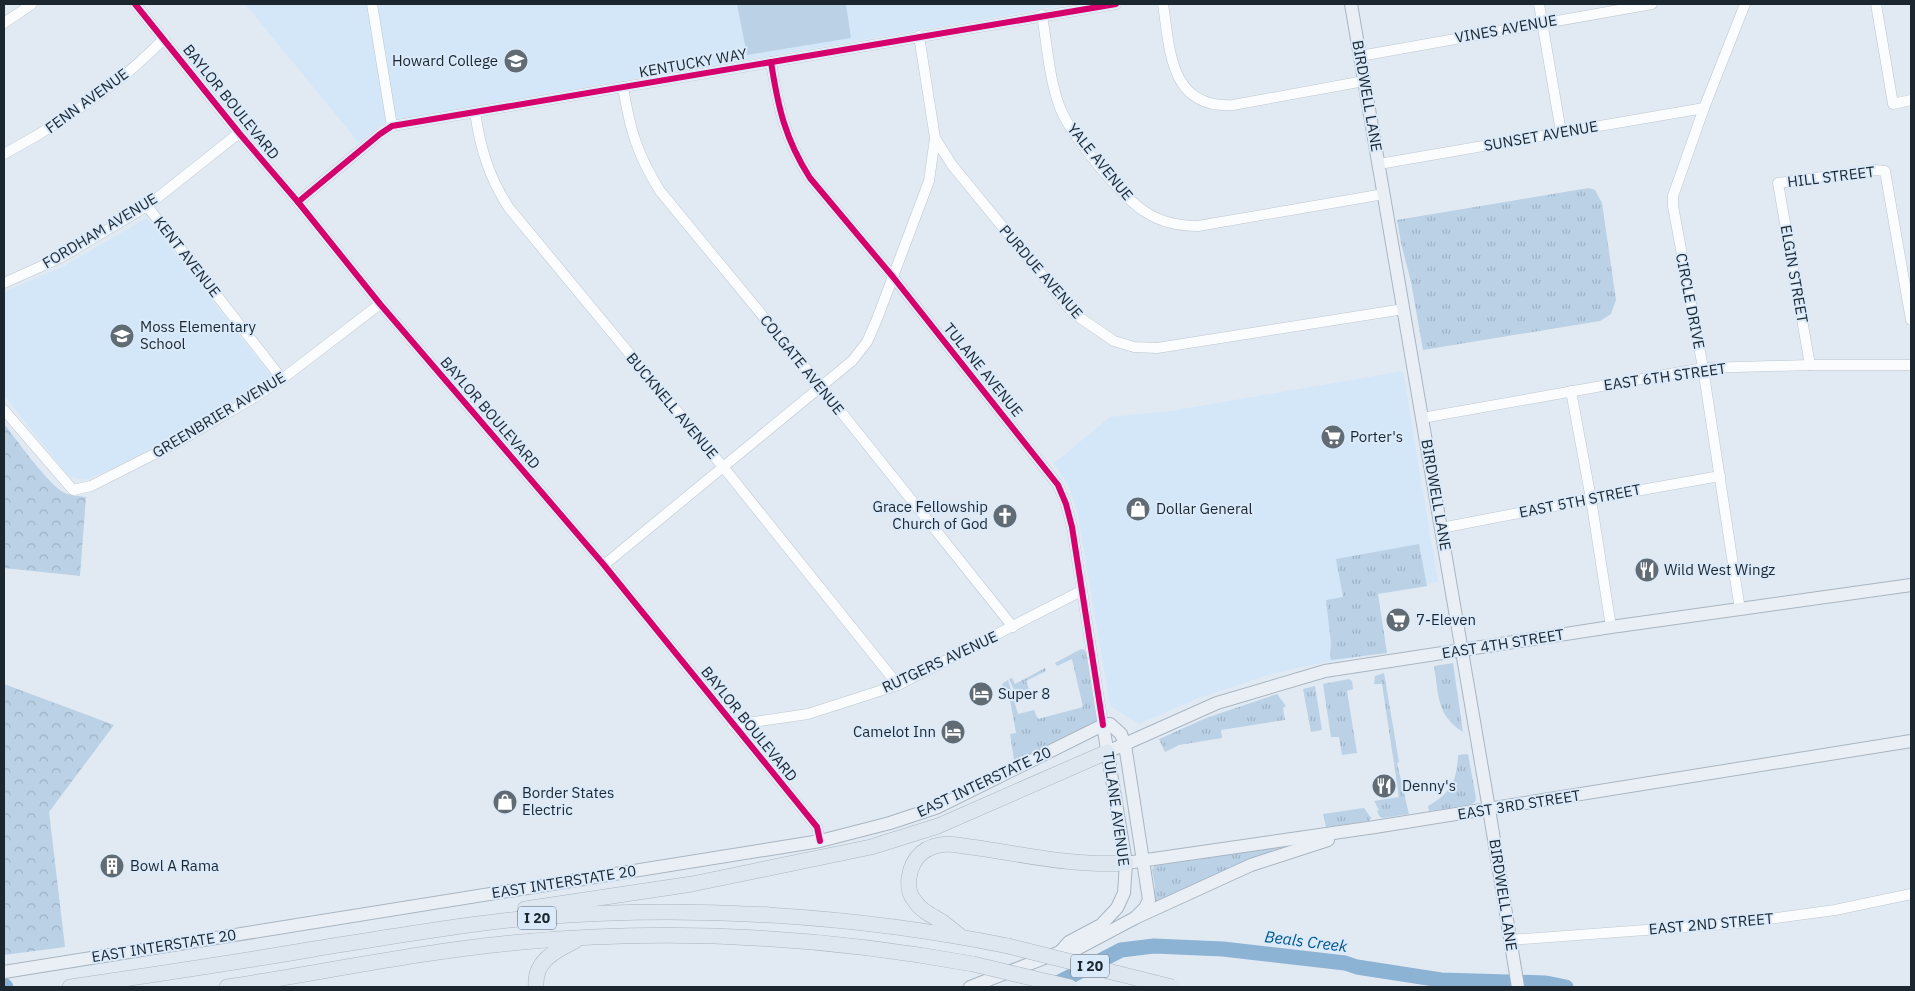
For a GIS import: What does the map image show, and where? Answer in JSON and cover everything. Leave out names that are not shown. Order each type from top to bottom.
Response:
[{"type":"highway","points":[[487,922],[514,911],[692,884],[871,847],[938,826],[1107,752]]},
{"type":"highway","points":[[961,937],[925,912],[911,894],[909,886],[911,868],[919,854],[928,848],[948,844],[1070,860],[1111,864],[1126,863]]},
{"type":"highway","name":"I 20","points":[[70,987],[487,922],[600,914],[715,914],[830,920],[961,937],[1008,946],[1172,987]]},
{"type":"highway","name":"I 20","points":[[227,987],[455,950],[520,942],[646,936],[725,937],[897,951],[973,964],[1070,987]]},
{"type":"highway","points":[[536,987],[537,973],[542,962],[549,955],[582,938]]},
{"type":"highway","points":[[250,984],[267,987]]},
{"type":"main road","name":"BIRDWELL LANE","points":[[1351,4],[1490,809],[1509,940],[1518,987]]},
{"type":"main road","name":"EAST 4TH STREET","points":[[1107,752],[1217,703],[1325,671],[1611,627],[1911,585]]},
{"type":"main road","name":"TULANE AVENUE","points":[[1060,952],[1069,942],[1101,925],[1117,908],[1124,893],[1126,863],[1103,725],[1110,724],[1121,734],[1125,745],[1144,860],[1148,900],[1145,908],[1134,918]]},
{"type":"main road","name":"EAST INTERSTATE 20","points":[[4,972],[820,841],[890,823],[938,807],[1103,725]]},
{"type":"main road","name":"EAST 3RD STREET","points":[[1126,863],[1490,809],[1911,741]]},
{"type":"main road","points":[[970,987],[1060,952],[1071,952],[1134,918],[1251,865],[1361,829]]},
{"type":"street","points":[[4,23],[32,4]]},
{"type":"street","name":"BAYLOR BOULEVARD","points":[[135,4],[380,304],[604,565],[817,827],[820,841]]},
{"type":"street","points":[[372,4],[392,126]]},
{"type":"street","name":"KENTUCKY WAY","points":[[298,202],[392,126],[1042,15],[1056,8],[1116,4]]},
{"type":"street","points":[[1163,4],[1171,59],[1179,80],[1189,92],[1204,102],[1219,106],[1364,82]]},
{"type":"street","points":[[1539,4],[1562,132]]},
{"type":"street","name":"VINES AVENUE","points":[[1360,56],[1542,22],[1652,4]]},
{"type":"street","name":"CIRCLE DRIVE","points":[[1740,610],[1703,368],[1672,196],[1745,4]]},
{"type":"street","points":[[1876,4],[1893,104],[1911,100]]},
{"type":"street","name":"YALE AVENUE","points":[[1042,15],[1054,88],[1059,107],[1069,127],[1128,198],[1147,213],[1166,223],[1180,226],[1198,226],[1384,194]]},
{"type":"street","name":"PURDUE AVENUE","points":[[919,36],[935,138],[952,165],[1073,313],[1114,341],[1134,347],[1157,348],[1404,309]]},
{"type":"street","name":"FENN AVENUE","points":[[4,154],[37,136],[122,78],[164,39]]},
{"type":"street","name":"TULANE AVENUE","points":[[771,62],[784,126],[800,162],[810,178],[893,277],[1058,485],[1066,504],[1072,527],[1103,725]]},
{"type":"street","name":"COLGATE AVENUE","points":[[623,88],[634,143],[645,167],[660,191],[822,388],[1013,627]]},
{"type":"street","name":"SUNSET AVENUE","points":[[1379,164],[1704,108]]},
{"type":"street","name":"BUCKNELL AVENUE","points":[[475,112],[486,165],[509,208],[724,468],[898,685]]},
{"type":"street","name":"FORDHAM AVENUE","points":[[4,283],[62,256],[147,206],[239,133]]},
{"type":"street","points":[[604,565],[822,388],[852,361],[867,342],[929,181],[935,138]]},
{"type":"street","name":"HILL STREET","points":[[1778,183],[1874,170],[1885,171],[1911,320]]},
{"type":"street","name":"ELGIN STREET","points":[[1778,183],[1810,365]]},
{"type":"street","name":"KENT AVENUE","points":[[147,206],[282,379]]},
{"type":"street","name":"GREENBRIER AVENUE","points":[[4,410],[73,490],[91,486],[176,443],[282,379],[380,304]]},
{"type":"street","name":"EAST 6TH STREET","points":[[1422,418],[1703,368],[1911,365]]},
{"type":"street","points":[[1571,391],[1591,498],[1611,627]]},
{"type":"street","name":"EAST 5TH STREET","points":[[1441,528],[1591,498],[1720,476]]},
{"type":"street","name":"RUTGERS AVENUE","points":[[733,725],[808,714],[898,685],[1081,591]]},
{"type":"street","name":"EAST 2ND STREET","points":[[1509,940],[1740,923],[1835,910],[1911,894]]},
{"type":"shaded area","name":"Howard College","points":[[245,4],[1073,4],[407,118],[380,126],[359,143]]},
{"type":"shaded area","name":"Moss Elementary School","points":[[147,218],[274,379],[124,464],[85,480],[68,476],[4,395],[4,292],[62,267]]},
{"type":"shaded area","points":[[1403,371],[1438,582],[1376,592],[1386,652],[1306,666],[1265,676],[1196,699],[1139,724],[1110,706],[1077,510],[1069,488],[1054,463],[1110,417],[1171,411]]},
{"type":"green space","points":[[737,4],[846,4],[851,38],[747,55]]},
{"type":"green space","points":[[1589,188],[1595,190],[1602,203],[1616,300],[1611,314],[1600,321],[1423,350],[1411,282],[1397,220]]},
{"type":"green space","points":[[4,424],[56,487],[74,496],[86,497],[80,576],[4,568]]},
{"type":"green space","points":[[1419,544],[1427,586],[1378,594],[1387,653],[1331,660],[1326,600],[1343,597],[1336,559]]},
{"type":"green space","points":[[1081,649],[1085,650],[1086,653],[1098,718],[1097,722],[1016,763],[1010,734],[1016,733],[1008,689],[1003,690],[1002,684],[1008,680],[1018,714],[1034,710],[1038,719],[1083,707],[1072,659],[1057,666],[1055,663]]},
{"type":"green space","points":[[1453,663],[1463,732],[1448,719],[1443,711],[1440,704],[1434,666]]},
{"type":"green space","points":[[1045,668],[1046,671],[1026,681],[1029,689],[1015,692],[1009,679],[1012,678],[1015,684]]},
{"type":"green space","points":[[1384,673],[1399,762],[1397,763],[1409,814],[1383,818],[1380,817],[1377,811],[1379,810],[1374,801],[1399,797],[1382,684],[1374,684],[1375,676]]},
{"type":"green space","points":[[1349,679],[1352,681],[1353,689],[1347,691],[1357,753],[1342,755],[1339,737],[1331,737],[1323,684]]},
{"type":"green space","points":[[4,684],[114,725],[49,812],[65,947],[4,955]]},
{"type":"green space","points":[[1315,686],[1322,730],[1311,732],[1303,689]]},
{"type":"green space","points":[[1277,694],[1286,706],[1283,708],[1285,720],[1221,730],[1222,738],[1179,745],[1165,752],[1159,739],[1206,718]]},
{"type":"green space","points":[[1468,754],[1476,798],[1475,802],[1471,805],[1429,811],[1428,806],[1442,796],[1451,785],[1456,772],[1458,755]]},
{"type":"green space","points":[[1364,808],[1371,818],[1369,821],[1326,827],[1323,814]]},
{"type":"green space","points":[[1294,845],[1153,905],[1155,886],[1152,870],[1154,866]]},
{"type":"waterway","name":"Beals Creek","points":[[1050,987],[1121,950],[1154,946],[1223,949],[1345,963],[1357,967],[1441,980],[1546,983],[1566,987]]},
{"type":"cycle path","points":[[135,4],[380,304],[604,565],[817,827],[820,841]]},
{"type":"cycle path","points":[[298,202],[392,126],[1116,4]]},
{"type":"cycle path","points":[[771,62],[784,122],[794,150],[810,178],[893,277],[1058,485],[1066,504],[1072,527],[1103,725]]},
{"type":"place","name":"Howard College","points":[[516,61]]},
{"type":"place","name":"Moss Elementary School","points":[[122,336]]},
{"type":"place","name":"Porter's","points":[[1333,437]]},
{"type":"place","name":"Dollar General","points":[[1138,509]]},
{"type":"place","name":"Grace Fellowship Church of God","points":[[1005,516]]},
{"type":"place","name":"Wild West Wingz","points":[[1647,570]]},
{"type":"place","name":"7-Eleven","points":[[1398,620]]},
{"type":"place","name":"Super 8","points":[[981,694]]},
{"type":"place","name":"Camelot Inn","points":[[953,732]]},
{"type":"place","name":"Denny's","points":[[1384,786]]},
{"type":"place","name":"Border States Electric","points":[[505,802]]},
{"type":"place","name":"Bowl A Rama","points":[[112,866]]}]
